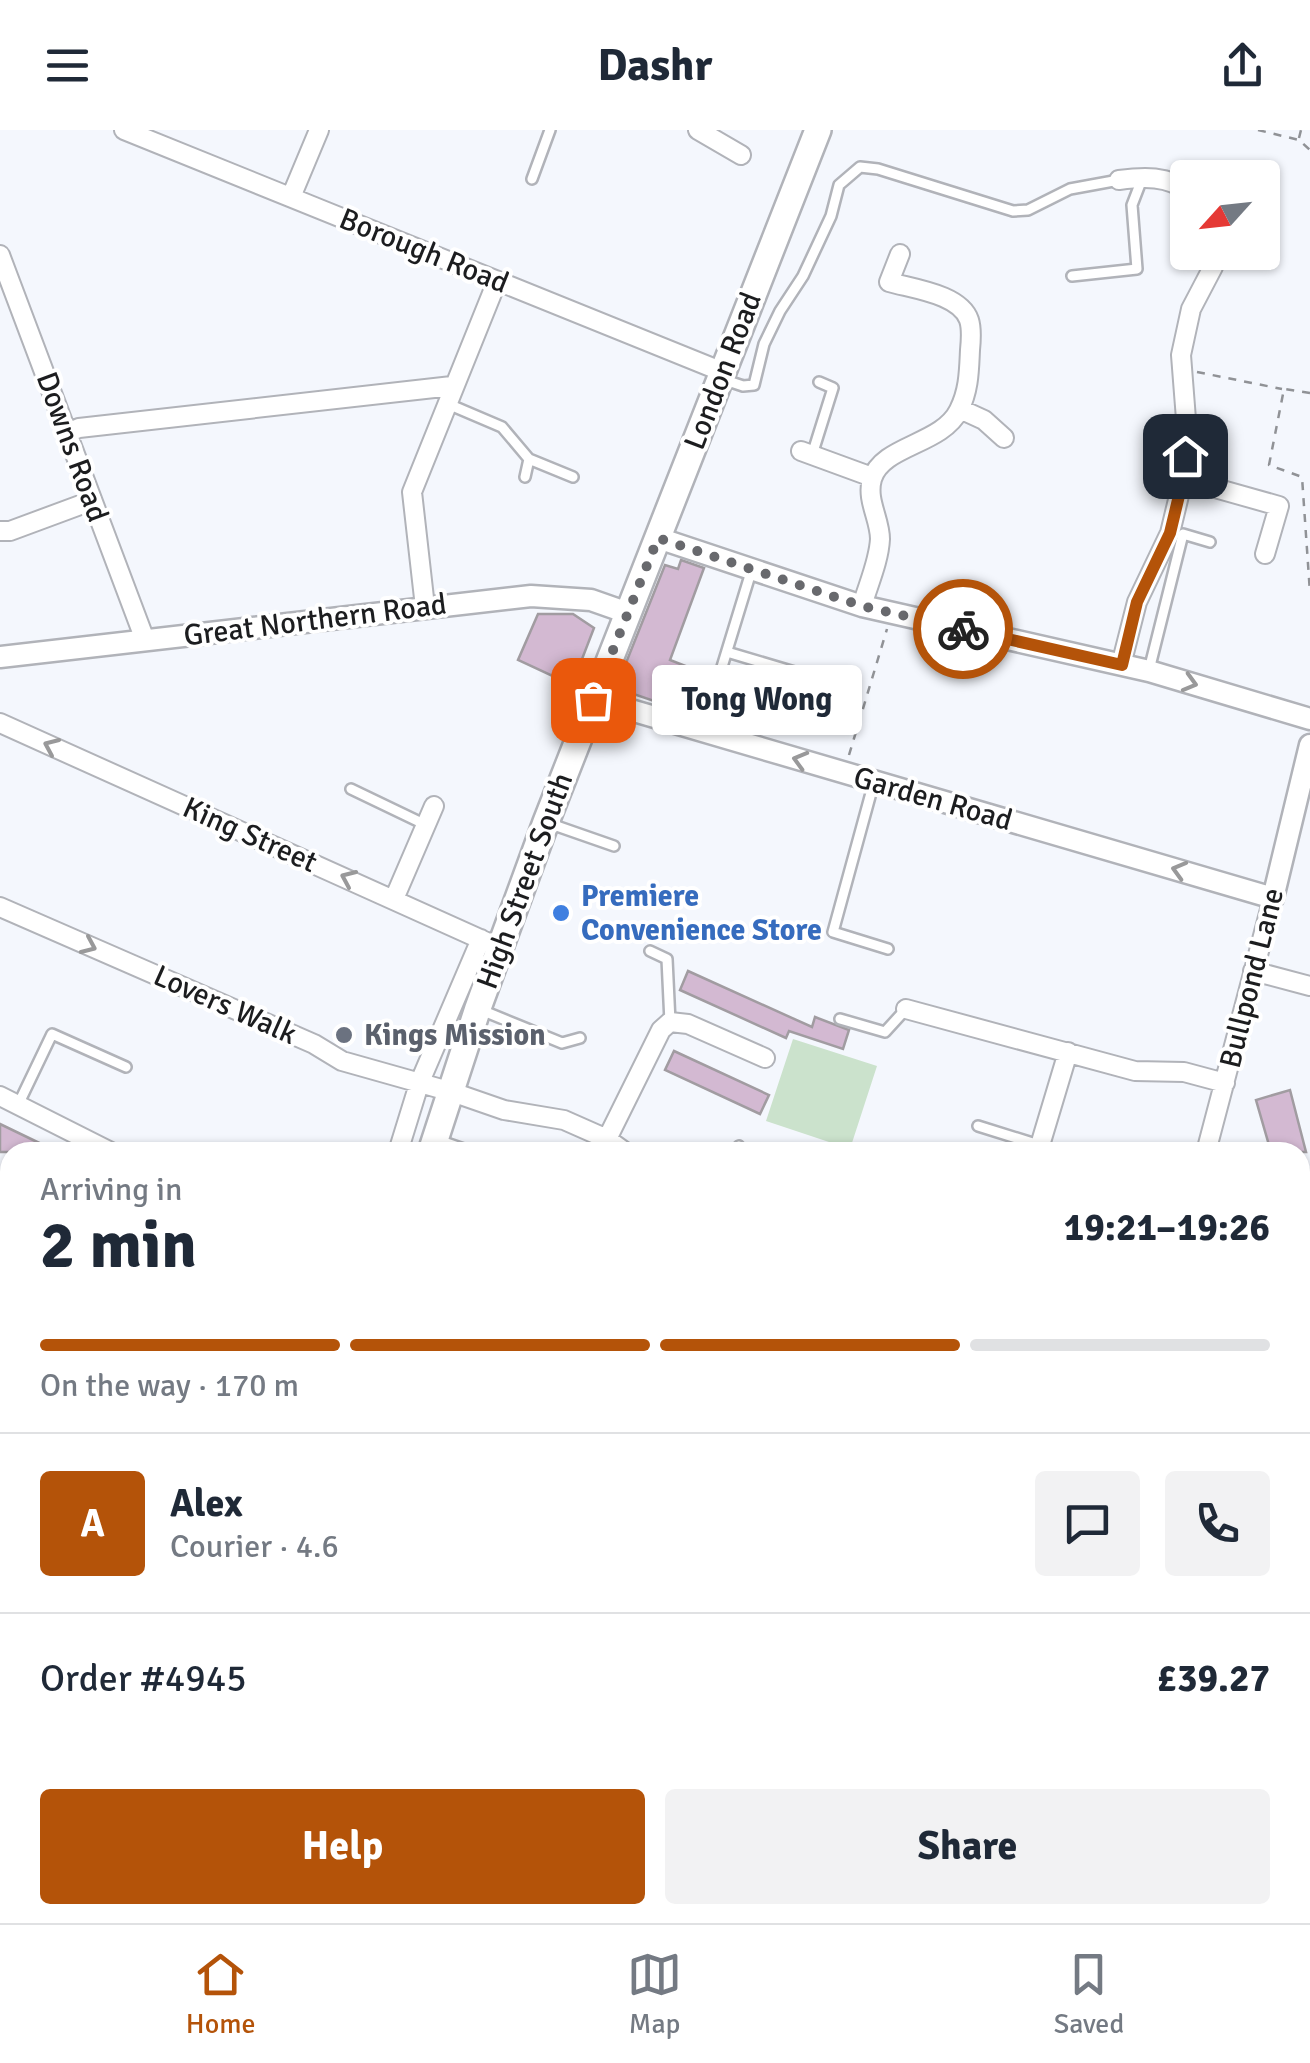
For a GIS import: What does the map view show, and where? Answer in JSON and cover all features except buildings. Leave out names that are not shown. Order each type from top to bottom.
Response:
[{"type":"main road","name":"London Road","points":[[628,612],[818,130]]},
{"type":"main road","name":"High Street South","points":[[434,1142],[478,1008],[491,944],[546,822],[628,612]]},
{"type":"street","name":"Borough Road","points":[[124,130],[722,375]]},
{"type":"street","points":[[291,197],[319,130]]},
{"type":"street","points":[[698,130],[741,155]]},
{"type":"street","points":[[1119,180],[1143,176],[1170,182]]},
{"type":"street","name":"Downs Road","points":[[0,254],[145,640]]},
{"type":"street","points":[[862,606],[880,545],[880,530],[870,498],[872,477],[886,459],[933,436],[953,419],[969,382],[971,324],[964,309],[949,300],[889,282],[900,254]]},
{"type":"street","points":[[1122,665],[1137,602],[1170,533],[1183,479],[1187,432],[1182,362],[1191,310],[1212,270]]},
{"type":"street","points":[[425,607],[412,492],[497,281]]},
{"type":"street","points":[[1160,352],[1182,362]]},
{"type":"street","points":[[67,433],[79,428],[449,394]]},
{"type":"street","points":[[960,409],[984,420],[1004,438]]},
{"type":"street","points":[[807,453],[872,477]]},
{"type":"street","points":[[1183,479],[1279,506],[1265,554]]},
{"type":"street","points":[[0,531],[10,531],[91,501]]},
{"type":"street","points":[[658,538],[862,606],[1122,665],[1310,719]]},
{"type":"street","name":"Great Northern Road","points":[[0,657],[531,596],[591,600],[628,612]]},
{"type":"street","name":"Garden Road","points":[[593,700],[1273,898]]},
{"type":"street","name":"King Street","points":[[0,723],[491,944]]},
{"type":"street","name":"Bullpond Lane","points":[[1209,1142],[1310,744]]},
{"type":"street","points":[[394,899],[434,806]]},
{"type":"street","name":"Lovers Walk","points":[[0,907],[314,1044],[342,1061],[504,1110],[564,1120],[611,1142]]},
{"type":"street","points":[[401,1142],[419,1084],[491,944]]},
{"type":"street","points":[[1253,971],[1310,986]]},
{"type":"street","points":[[906,1009],[1135,1071],[1184,1072],[1225,1082]]},
{"type":"street","points":[[607,1139],[661,1030],[670,1022],[688,1024],[765,1058]]},
{"type":"street","points":[[1042,1142],[1068,1052]]},
{"type":"street","points":[[0,1096],[92,1142]]},
{"type":"lane","points":[[532,179],[550,130]]},
{"type":"lane","points":[[722,375],[742,386],[754,384],[764,344],[780,310],[803,276],[830,216],[839,185],[860,168],[878,169],[1013,211],[1028,210],[1070,189],[1119,180]]},
{"type":"lane","points":[[1137,269],[1132,205],[1143,176]]},
{"type":"lane","points":[[1072,276],[1151,267]]},
{"type":"lane","points":[[807,453],[833,388],[818,382]]},
{"type":"lane","points":[[449,394],[502,428],[529,459],[573,477]]},
{"type":"lane","points":[[526,477],[529,459]]},
{"type":"lane","points":[[1149,672],[1184,534],[1210,542]]},
{"type":"lane","points":[[702,732],[752,568]]},
{"type":"lane","points":[[727,652],[855,690]]},
{"type":"lane","points":[[874,782],[832,932],[888,949]]},
{"type":"lane","points":[[352,790],[426,825]]},
{"type":"lane","points":[[546,822],[614,846]]},
{"type":"lane","points":[[650,952],[667,959],[670,1022]]},
{"type":"lane","points":[[478,1008],[562,1043],[580,1038]]},
{"type":"lane","points":[[840,1019],[885,1032],[906,1009]]},
{"type":"lane","points":[[18,1104],[52,1034],[126,1067]]},
{"type":"lane","points":[[978,1126],[1021,1142]]},
{"type":"path","points":[[1258,130],[1298,140],[1310,150]]},
{"type":"path","points":[[1298,140],[1301,130]]},
{"type":"path","points":[[1182,362],[1284,390],[1310,393]]},
{"type":"path","points":[[1284,390],[1270,466],[1302,477],[1310,593]]},
{"type":"green space","points":[[793,1039],[877,1066],[852,1142],[829,1142],[766,1121]]},
{"type":"way so far","points":[[593,700],[658,538],[862,606],[963,629]]},
{"type":"place","name":"Tong Wong","points":[[593,700]]},
{"type":"place","name":"Premiere Convenience Store","points":[[561,913]]},
{"type":"place","name":"Kings Mission","points":[[344,1035]]},
{"type":"route","points":[[963,629],[1122,665],[1137,602],[1170,533],[1185,456]]}]
